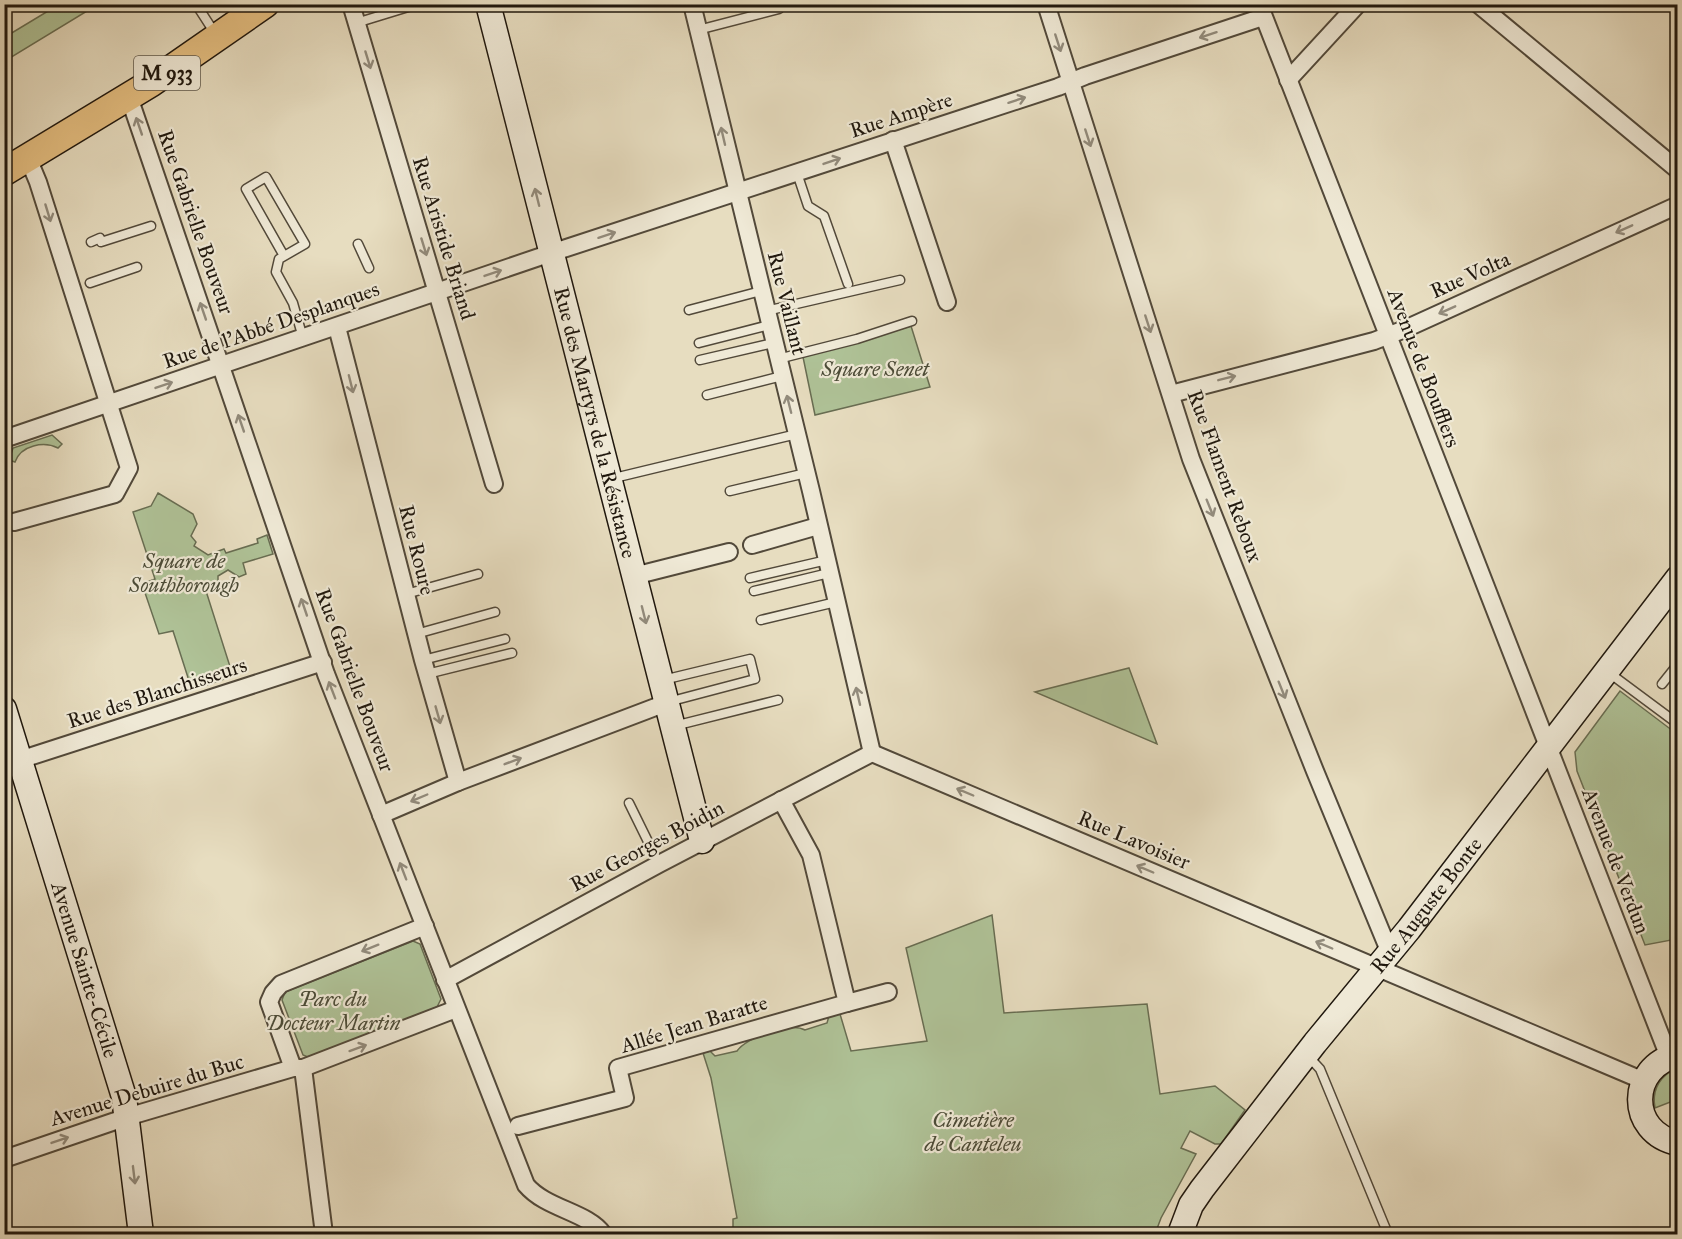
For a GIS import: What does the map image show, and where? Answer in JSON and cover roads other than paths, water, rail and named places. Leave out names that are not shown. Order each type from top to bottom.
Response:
[{"type":"main road","name":"M 933","points":[[4,172],[129,97],[218,38],[258,8]]},
{"type":"street","name":"Rue Aristide Briand","points":[[351,4],[494,484]]},
{"type":"street","name":"Rue des Martyrs de la Résistance","points":[[488,4],[702,841]]},
{"type":"street","name":"Rue Vaillant","points":[[692,4],[872,753]]},
{"type":"street","name":"Rue Flament Reboux","points":[[1046,4],[1191,459],[1384,961]]},
{"type":"street","points":[[1288,80],[1358,4]]},
{"type":"street","points":[[1478,4],[1677,170]]},
{"type":"street","name":"Rue Ampère","points":[[551,253],[1070,82],[1261,11]]},
{"type":"street","name":"Avenue de Boufflers","points":[[1261,11],[1548,748]]},
{"type":"street","name":"Rue Gabrielle Bouveur","points":[[129,97],[166,221],[222,366],[323,662],[526,1185],[540,1199],[589,1222],[603,1234]]},
{"type":"street","points":[[893,140],[946,302]]},
{"type":"street","points":[[14,522],[115,494],[129,468],[109,404],[81,286],[28,158]]},
{"type":"street","name":"Rue Volta","points":[[1171,394],[1374,341],[1677,205]]},
{"type":"street","name":"Rue de l'Abbé Desplanques","points":[[4,439],[337,327],[386,304],[437,292],[551,253]]},
{"type":"street","name":"Rue Roure","points":[[337,327],[416,634],[458,782]]},
{"type":"street","points":[[752,545],[818,526]]},
{"type":"street","points":[[634,576],[729,552]]},
{"type":"street","name":"Rue Auguste Bonte","points":[[1180,1234],[1191,1205],[1202,1189],[1306,1055],[1384,961],[1677,578]]},
{"type":"street","name":"Rue des Blanchisseurs","points":[[12,763],[323,662]]},
{"type":"street","points":[[381,814],[663,692]]},
{"type":"street","name":"Avenue Sainte-Cécile","points":[[4,709],[12,763],[113,1058],[124,1097],[141,1234]]},
{"type":"street","name":"Avenue de Verdun","points":[[1548,748],[1673,1056]]},
{"type":"street","name":"Rue Lavoisier","points":[[872,753],[1384,961],[1644,1081]]},
{"type":"street","name":"Rue Georges Boidin","points":[[445,980],[702,841],[872,753]]},
{"type":"street","points":[[781,800],[811,855],[847,1003]]},
{"type":"street","points":[[324,1234],[298,1068],[269,1002],[281,984],[424,926]]},
{"type":"street","name":"Allée Jean Baratte","points":[[518,1126],[625,1098],[618,1068],[888,992]]},
{"type":"street","name":"Avenue Debuire du Buc","points":[[4,1159],[127,1117],[298,1068],[456,1009]]},
{"type":"street","points":[[1673,1056],[1654,1066],[1644,1081],[1640,1100],[1646,1122],[1659,1136],[1677,1143]]},
{"type":"lane","points":[[196,4],[218,38]]},
{"type":"lane","points":[[356,22],[418,4]]},
{"type":"lane","points":[[698,30],[779,9]]},
{"type":"lane","points":[[797,173],[808,206],[824,216],[848,284]]},
{"type":"lane","points":[[284,256],[246,189],[266,177],[305,244],[279,259],[276,272],[293,303],[303,338]]},
{"type":"lane","points":[[91,242],[100,238],[101,242],[151,226]]},
{"type":"lane","points":[[358,244],[369,268]]},
{"type":"lane","points":[[81,286],[137,267]]},
{"type":"lane","points":[[699,343],[767,318],[900,280]]},
{"type":"lane","points":[[689,310],[761,291]]},
{"type":"lane","points":[[700,360],[857,339],[912,321]]},
{"type":"lane","points":[[707,395],[782,376]]},
{"type":"lane","points":[[610,479],[797,434]]},
{"type":"lane","points":[[730,491],[806,473]]},
{"type":"lane","points":[[750,578],[828,566]]},
{"type":"lane","points":[[754,591],[828,566]]},
{"type":"lane","points":[[406,594],[478,574]]},
{"type":"lane","points":[[760,620],[836,602]]},
{"type":"lane","points":[[416,634],[495,612]]},
{"type":"lane","points":[[425,667],[505,639]]},
{"type":"lane","points":[[425,667],[512,653]]},
{"type":"lane","points":[[750,659],[755,679],[663,692],[750,659]]},
{"type":"lane","points":[[1662,684],[1677,664]]},
{"type":"lane","points":[[1607,671],[1677,724]]},
{"type":"lane","points":[[672,727],[778,700]]},
{"type":"lane","points":[[629,802],[660,864]]},
{"type":"lane","points":[[1306,1055],[1320,1069],[1388,1234]]},
{"type":"park label","name":"Square Senet","points":[[875,369]]},
{"type":"park label","name":"Square de Southborough","points":[[184,573]]},
{"type":"park label","name":"Parc du Docteur Martin","points":[[333,1011]]},
{"type":"park label","name":"Cimetière de Canteleu","points":[[973,1132]]}]
